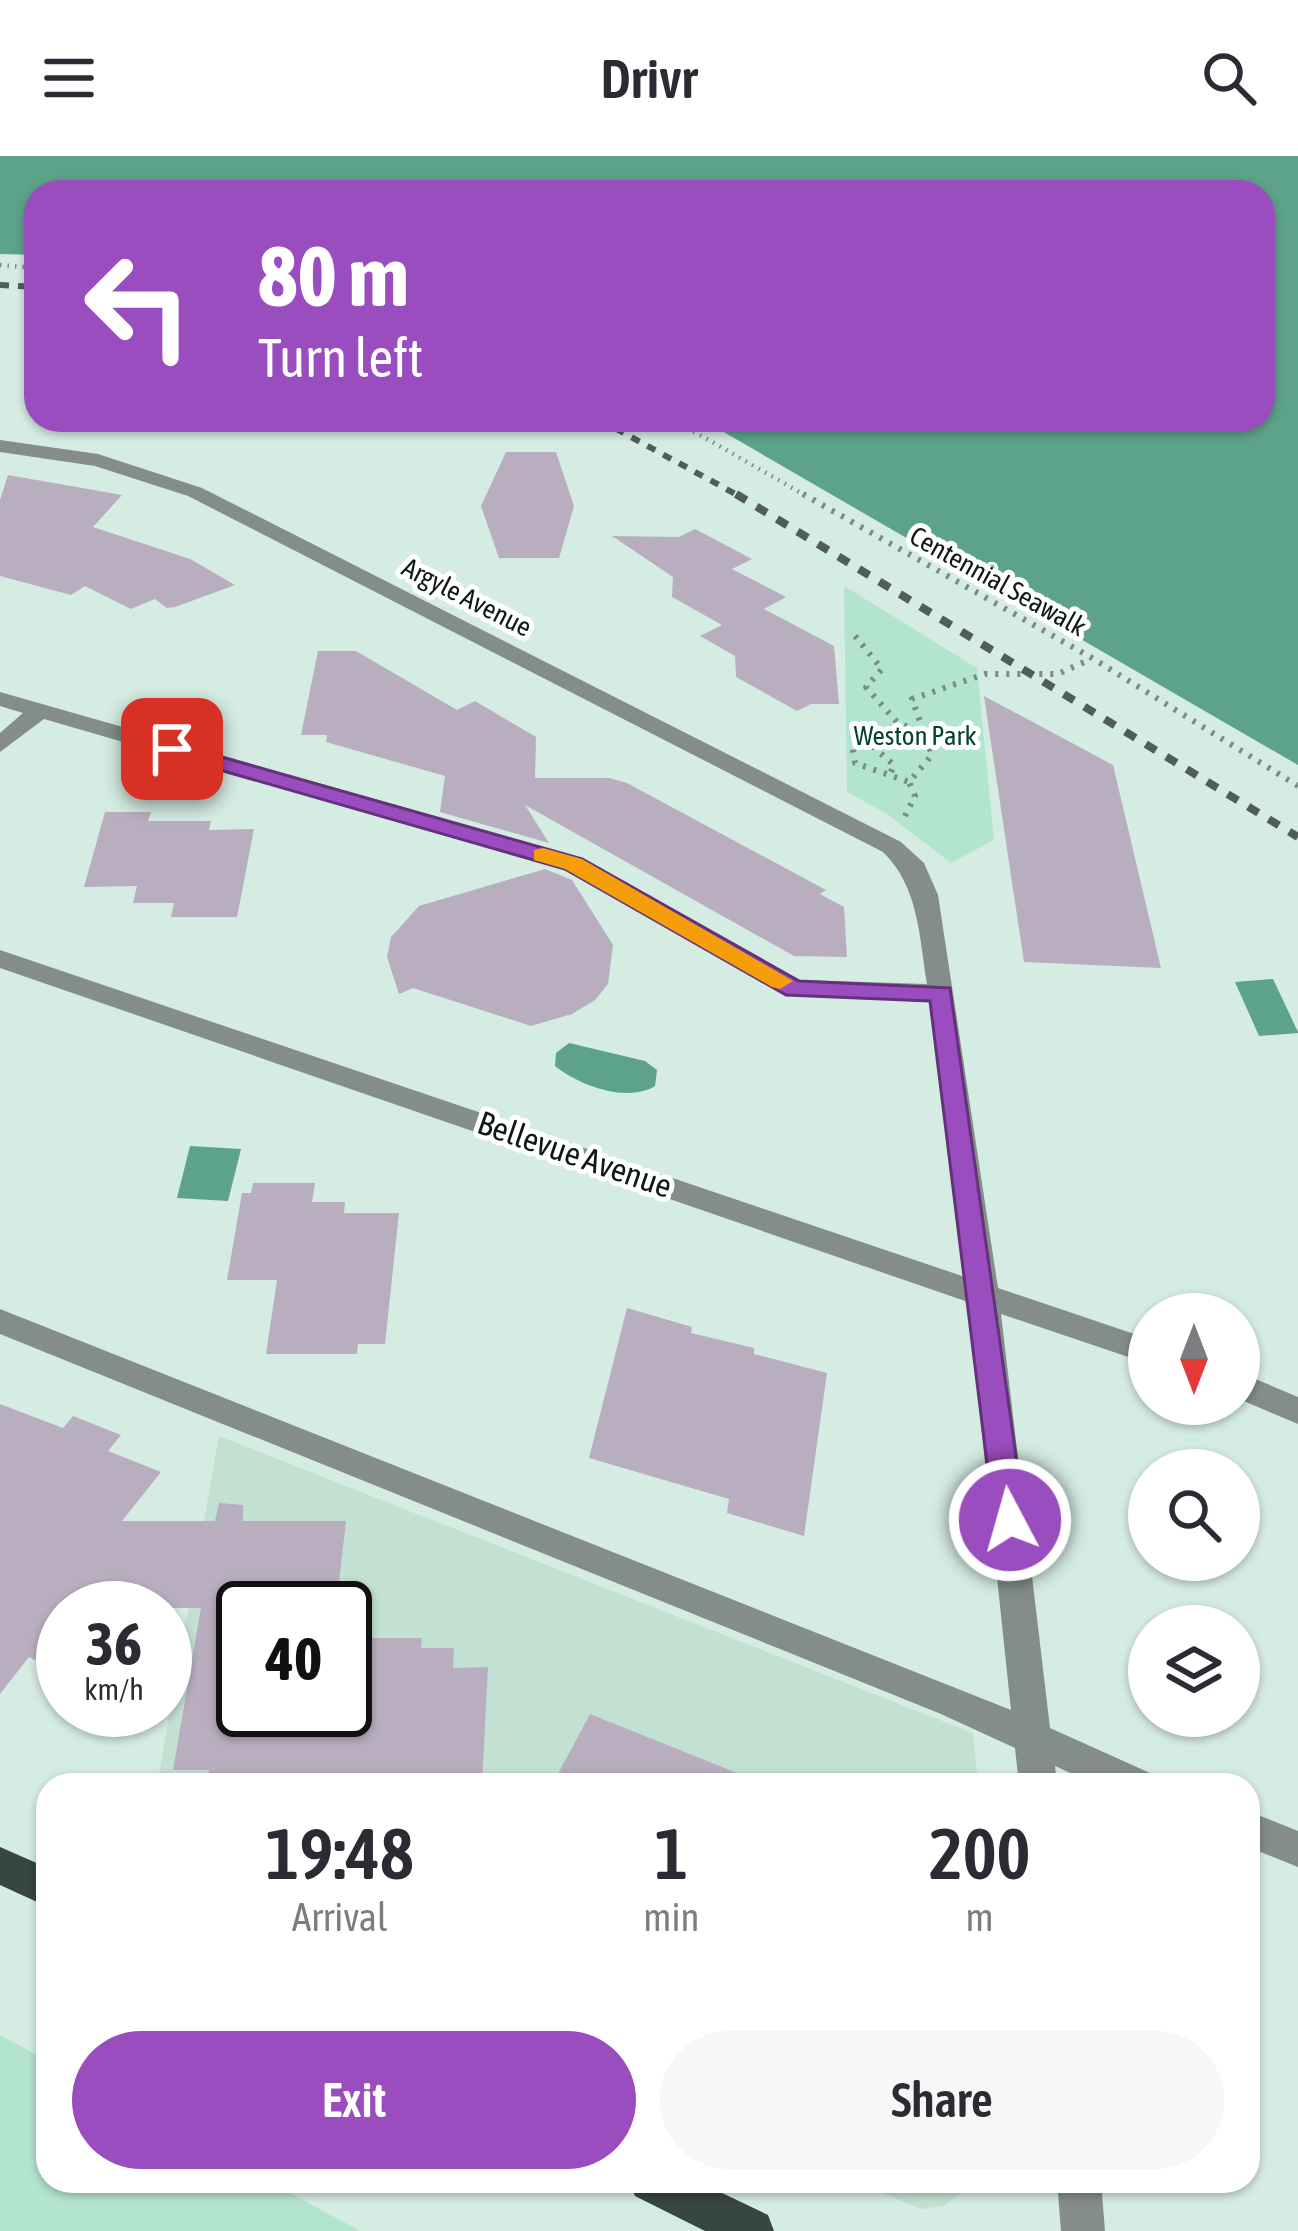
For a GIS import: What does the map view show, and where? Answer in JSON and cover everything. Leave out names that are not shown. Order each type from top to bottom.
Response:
[{"type":"main road","points":[[0,1865],[36,1882]]},
{"type":"main road","points":[[674,2193],[752,2231]]},
{"type":"street","name":"Argyle Avenue","points":[[0,446],[98,460],[195,492],[892,847],[915,869],[925,895],[942,993]]},
{"type":"street","points":[[0,699],[573,864],[794,989],[942,993],[1037,1773]]},
{"type":"street","points":[[0,745],[38,711]]},
{"type":"street","name":"Bellevue Avenue","points":[[0,959],[1128,1345]]},
{"type":"street","points":[[0,1321],[1110,1773]]},
{"type":"street","points":[[1260,1394],[1298,1411]]},
{"type":"street","points":[[1260,1834],[1298,1849]]},
{"type":"street","points":[[1079,2193],[1083,2231]]},
{"type":"path","name":"Centennial Seawalk","points":[[695,432],[1093,658],[1298,786]]},
{"type":"path","points":[[855,636],[881,669],[866,687],[897,722],[927,737]]},
{"type":"path","points":[[909,782],[932,755],[912,699],[985,674],[1058,674],[1093,658]]},
{"type":"path","points":[[891,772],[894,765],[884,751],[864,739],[852,744],[855,763],[909,782],[915,796],[905,817]]},
{"type":"shaded area","points":[[0,156],[1298,156],[1298,765],[724,432],[1275,432],[1275,180],[24,180],[24,255],[0,254]]},
{"type":"shaded area","points":[[1273,979],[1298,1033],[1259,1036],[1235,982]]},
{"type":"shaded area","points":[[569,1043],[645,1061],[657,1070],[655,1086],[618,1092],[577,1080],[555,1066],[556,1053]]},
{"type":"shaded area","points":[[190,1146],[241,1149],[228,1201],[177,1198]]},
{"type":"shaded area","points":[[219,1436],[973,1733],[977,1773],[159,1773],[166,1737],[192,1737],[192,1588]]},
{"type":"shaded area","points":[[882,2193],[962,2193],[943,2206],[921,2209]]},
{"type":"green space","name":"Weston Park","points":[[844,586],[977,668],[994,840],[951,863],[887,814],[847,792]]},
{"type":"green space","points":[[0,2035],[36,2054],[36,2193],[290,2193],[360,2231],[0,2231]]},
{"type":"building","points":[[506,452],[556,452],[574,506],[559,558],[499,558],[481,506]]},
{"type":"building","points":[[8,475],[122,495],[93,527],[190,559],[235,585],[175,607],[167,608],[155,599],[131,609],[85,586],[71,595],[0,576],[0,500]]},
{"type":"building","points":[[695,529],[752,559],[732,569],[786,597],[764,609],[834,646],[839,704],[811,704],[797,711],[736,677],[735,656],[700,636],[722,625],[672,597],[673,577],[612,536],[679,537]]},
{"type":"building","points":[[318,651],[356,651],[457,710],[475,701],[536,737],[535,778],[609,778],[627,783],[826,890],[820,894],[844,907],[847,957],[794,956],[525,805],[549,843],[440,812],[445,776],[326,742],[327,735],[301,735]]},
{"type":"building","points":[[984,696],[1113,765],[1161,968],[1024,962]]},
{"type":"building","points":[[105,812],[151,812],[148,821],[211,821],[209,830],[254,829],[237,917],[171,917],[174,903],[133,903],[137,886],[84,887]]},
{"type":"building","points":[[545,869],[572,880],[613,945],[608,984],[595,1000],[572,1014],[531,1026],[413,988],[399,994],[387,957],[391,937],[419,906]]},
{"type":"building","points":[[253,1183],[315,1183],[312,1202],[345,1202],[344,1213],[399,1213],[385,1344],[358,1344],[357,1354],[266,1354],[277,1280],[227,1280],[242,1193],[251,1193]]},
{"type":"building","points":[[627,1308],[692,1327],[691,1333],[754,1348],[754,1354],[827,1373],[804,1536],[727,1513],[729,1499],[589,1458]]},
{"type":"building","points":[[0,1404],[63,1428],[73,1416],[121,1435],[108,1451],[161,1472],[122,1521],[215,1521],[219,1503],[243,1505],[243,1521],[346,1521],[339,1581],[216,1581],[216,1737],[372,1737],[372,1638],[422,1638],[421,1648],[454,1648],[453,1668],[488,1667],[483,1773],[173,1770],[179,1737],[192,1737],[192,1660],[201,1608],[192,1608],[192,1581],[36,1581],[36,1660],[29,1657],[0,1694]]},
{"type":"building","points":[[590,1714],[737,1773],[558,1773]]},
{"type":"railway","points":[[0,285],[24,286]]},
{"type":"railway","points":[[622,432],[740,497]]},
{"type":"railway","points":[[736,494],[740,497]]},
{"type":"railway","points":[[740,497],[1298,837]]},
{"type":"slow traffic","points":[[543,855],[573,864],[780,981]]},
{"type":"route","points":[[172,749],[573,864],[794,989],[942,993],[1010,1520]]}]
